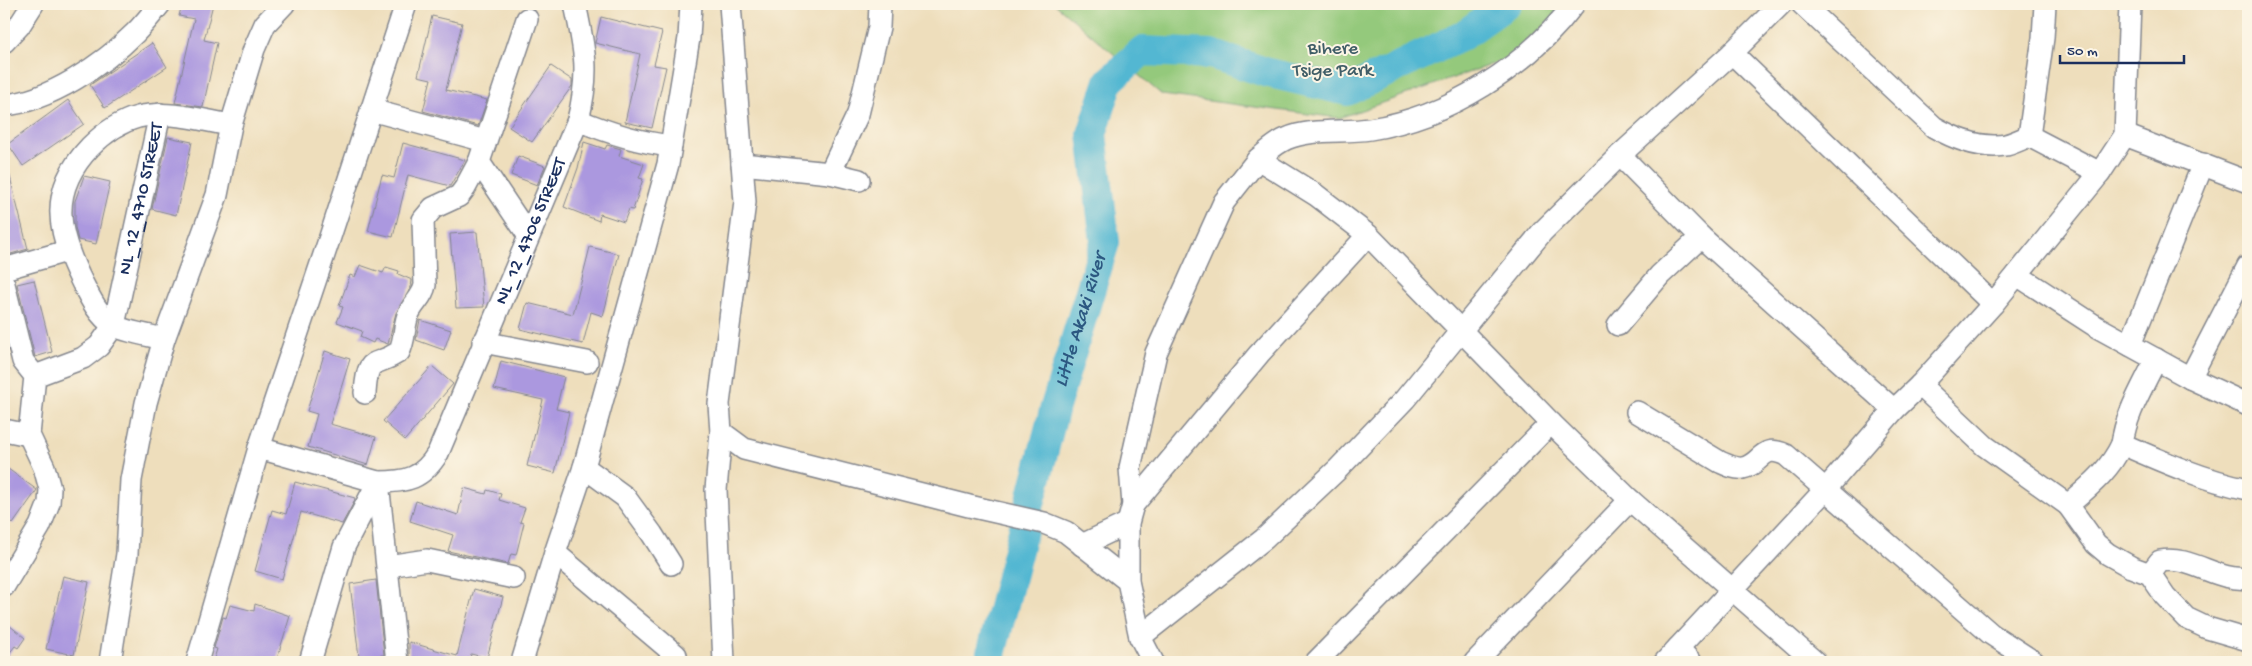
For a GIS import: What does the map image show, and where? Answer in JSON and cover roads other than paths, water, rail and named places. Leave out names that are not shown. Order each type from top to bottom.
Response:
[{"type":"street","points":[[4,42],[19,26],[33,4]]},
{"type":"street","points":[[5,103],[41,96],[78,77],[105,59],[135,33],[160,4]]},
{"type":"street","points":[[110,662],[126,554],[131,480],[146,402],[164,339],[217,195],[231,124],[254,49],[265,24],[284,4]]},
{"type":"street","name":"NL_12_4706 STREET","points":[[260,448],[378,482],[397,482],[414,478],[432,462],[438,453],[483,342],[578,120],[584,97],[586,75],[585,50],[575,4]]},
{"type":"street","points":[[522,662],[584,467],[671,146],[689,38],[691,4]]},
{"type":"street","points":[[724,662],[716,490],[722,432],[719,404],[745,202],[730,4]]},
{"type":"street","points":[[830,173],[858,114],[879,27],[880,4]]},
{"type":"street","points":[[1153,662],[1140,637],[1128,581],[1131,514],[1130,468],[1156,353],[1224,202],[1258,159],[1284,140],[1296,136],[1369,129],[1402,122],[1435,110],[1496,78],[1546,37],[1574,4]]},
{"type":"street","points":[[1140,637],[1264,539],[1337,470],[1405,399],[1542,232],[1620,155],[1732,53],[1781,4]]},
{"type":"street","points":[[1802,4],[1934,126],[1952,138],[1986,145],[2007,145],[2029,136],[2100,173]]},
{"type":"street","points":[[2029,136],[2043,38],[2045,4]]},
{"type":"street","points":[[1678,658],[1730,590],[1825,490],[1894,410],[1920,385],[1993,304],[2100,173],[2124,135],[2130,4]]},
{"type":"street","points":[[197,662],[260,448],[371,110],[399,8]]},
{"type":"street","points":[[365,393],[370,366],[376,361],[399,352],[410,311],[423,294],[425,285],[424,220],[433,208],[459,196],[466,188],[479,162],[527,19]]},
{"type":"street","points":[[1732,53],[1993,304]]},
{"type":"street","points":[[371,110],[485,141]]},
{"type":"street","points":[[160,114],[231,124]]},
{"type":"street","name":"NL_12_4710 STREET","points":[[35,376],[83,358],[99,346],[114,325],[160,114],[136,118],[114,127],[95,142],[75,163],[65,183],[61,201],[62,228],[67,251],[94,306],[114,325],[164,339]]},
{"type":"street","points":[[578,120],[618,136],[640,142],[671,146]]},
{"type":"street","points":[[2124,135],[2248,182]]},
{"type":"street","points":[[1620,155],[1701,237],[1894,410]]},
{"type":"street","points":[[1258,159],[1316,195],[1368,235],[1461,332],[1630,500],[1730,590],[1815,662]]},
{"type":"street","points":[[479,162],[528,235]]},
{"type":"street","points":[[742,164],[830,173],[859,180]]},
{"type":"street","points":[[2130,345],[2203,164]]},
{"type":"street","points":[[1082,545],[1131,514],[1259,354],[1368,235]]},
{"type":"street","points":[[1618,325],[1660,275],[1701,237]]},
{"type":"street","points":[[4,269],[67,251]]},
{"type":"street","points":[[2190,378],[2248,266]]},
{"type":"street","points":[[2017,275],[2097,327],[2190,378],[2248,404]]},
{"type":"street","points":[[4,284],[24,361],[35,376],[29,435],[44,467],[50,489],[50,502],[40,526],[4,583]]},
{"type":"street","points":[[483,342],[587,362]]},
{"type":"street","points":[[2068,504],[2102,475],[2115,459],[2122,444],[2124,429],[2132,409],[2156,359]]},
{"type":"street","points":[[1920,385],[1985,446],[2068,504],[2096,544],[2108,554],[2150,574],[2165,596],[2186,618],[2207,628],[2248,640]]},
{"type":"street","points":[[1637,412],[1720,462],[1732,467],[1744,468],[1767,451],[1776,450],[1786,455],[1991,634],[2034,662]]},
{"type":"street","points":[[1316,662],[1551,423]]},
{"type":"street","points":[[4,430],[29,435]]},
{"type":"street","points":[[722,432],[744,449],[992,512],[1044,523],[1066,532],[1128,581]]},
{"type":"street","points":[[2122,444],[2189,472],[2227,485],[2248,489]]},
{"type":"street","points":[[584,467],[626,497],[671,564]]},
{"type":"street","points":[[378,482],[397,662]]},
{"type":"street","points":[[310,662],[344,547],[378,482]]},
{"type":"street","points":[[1475,662],[1630,500]]},
{"type":"street","points":[[555,554],[676,655]]},
{"type":"street","points":[[2150,574],[2160,561],[2179,560],[2234,578],[2248,578]]},
{"type":"street","points":[[388,566],[434,561],[514,578]]},
{"type":"waterway","name":"Little Akaki River","points":[[989,662],[1055,407],[1105,242],[1092,134],[1109,81],[1142,51],[1211,54],[1265,72],[1347,91],[1462,36],[1507,4]]},
{"type":"park label","name":"Bihere Tsige Park","points":[[1333,60]]}]
